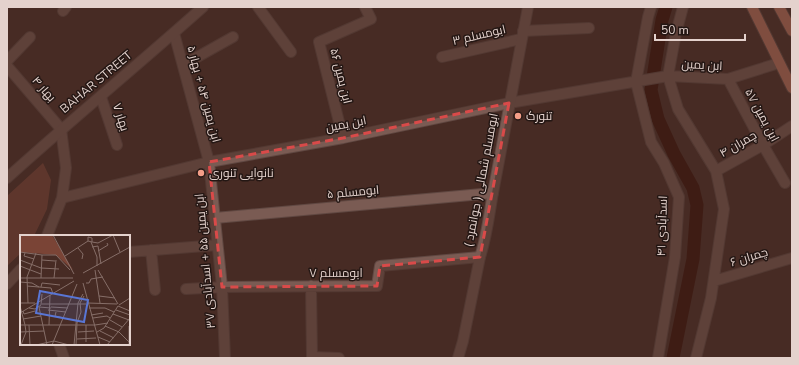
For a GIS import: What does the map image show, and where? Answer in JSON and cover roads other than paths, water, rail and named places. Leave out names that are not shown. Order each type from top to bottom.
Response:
[{"type":"main road","points":[[752,7],[792,88]]},
{"type":"main road","points":[[779,7],[792,31]]},
{"type":"street","name":"BAHAR STREET","points":[[7,178],[61,129],[101,97],[203,7]]},
{"type":"street","points":[[258,7],[291,52]]},
{"type":"street","name":"ابن یمین ۵۶","points":[[343,138],[319,42],[371,19],[365,7]]},
{"type":"street","name":"ابومسلم شمالی ( جوانمرد )","points":[[458,358],[463,341],[480,257],[484,246],[509,103],[528,7]]},
{"type":"street","name":"اسدآبادی ۴۱","points":[[651,7],[636,82],[651,142],[664,163],[679,197],[676,257],[658,358]]},
{"type":"street","points":[[683,7],[676,33],[668,76],[678,109],[716,172],[724,209],[711,298],[696,358]]},
{"type":"street","name":"ابومسلم ۳","points":[[442,57],[522,35],[589,28]]},
{"type":"street","name":"ابن یمین ۵۴ + بهار ۵","points":[[174,33],[209,162]]},
{"type":"street","points":[[7,61],[30,37]]},
{"type":"street","points":[[183,65],[233,37]]},
{"type":"street","name":"ابن یمین","points":[[62,198],[209,162],[343,138],[509,103],[668,76],[728,79],[779,63]]},
{"type":"street","name":"بهار ۴","points":[[7,66],[61,129]]},
{"type":"street","name":"ابن یمین ۵۷","points":[[728,79],[785,184]]},
{"type":"street","name":"بهار ۷","points":[[101,97],[117,145]]},
{"type":"street","name":"چمران ۴","points":[[716,172],[763,145],[792,126]]},
{"type":"street","points":[[47,235],[62,198],[66,168],[61,129]]},
{"type":"street","name":"ابن یمین ۵۵ + اسدآبادی ۳۷","points":[[209,162],[215,218],[216,245],[222,287],[225,358]]},
{"type":"street","name":"ابومسلم ۵","points":[[215,218],[493,193]]},
{"type":"street","points":[[130,252],[216,245]]},
{"type":"street","points":[[151,250],[155,290]]},
{"type":"street","name":"ابومسلم ۷","points":[[186,289],[222,287],[377,286],[380,266],[480,257]]},
{"type":"street","name":"چمران ۶","points":[[714,281],[792,258]]},
{"type":"street","points":[[7,284],[20,270]]},
{"type":"street","points":[[311,286],[312,357],[339,358]]},
{"type":"street","points":[[59,345],[64,358]]},
{"type":"waterway","points":[[666,7],[662,20],[651,90],[658,119],[674,154],[693,188],[697,205],[693,259],[673,358]]},
{"type":"place","name":"تنورک","points":[[518,116]]},
{"type":"place","name":"نانوایی تنوری","points":[[201,173]]}]
